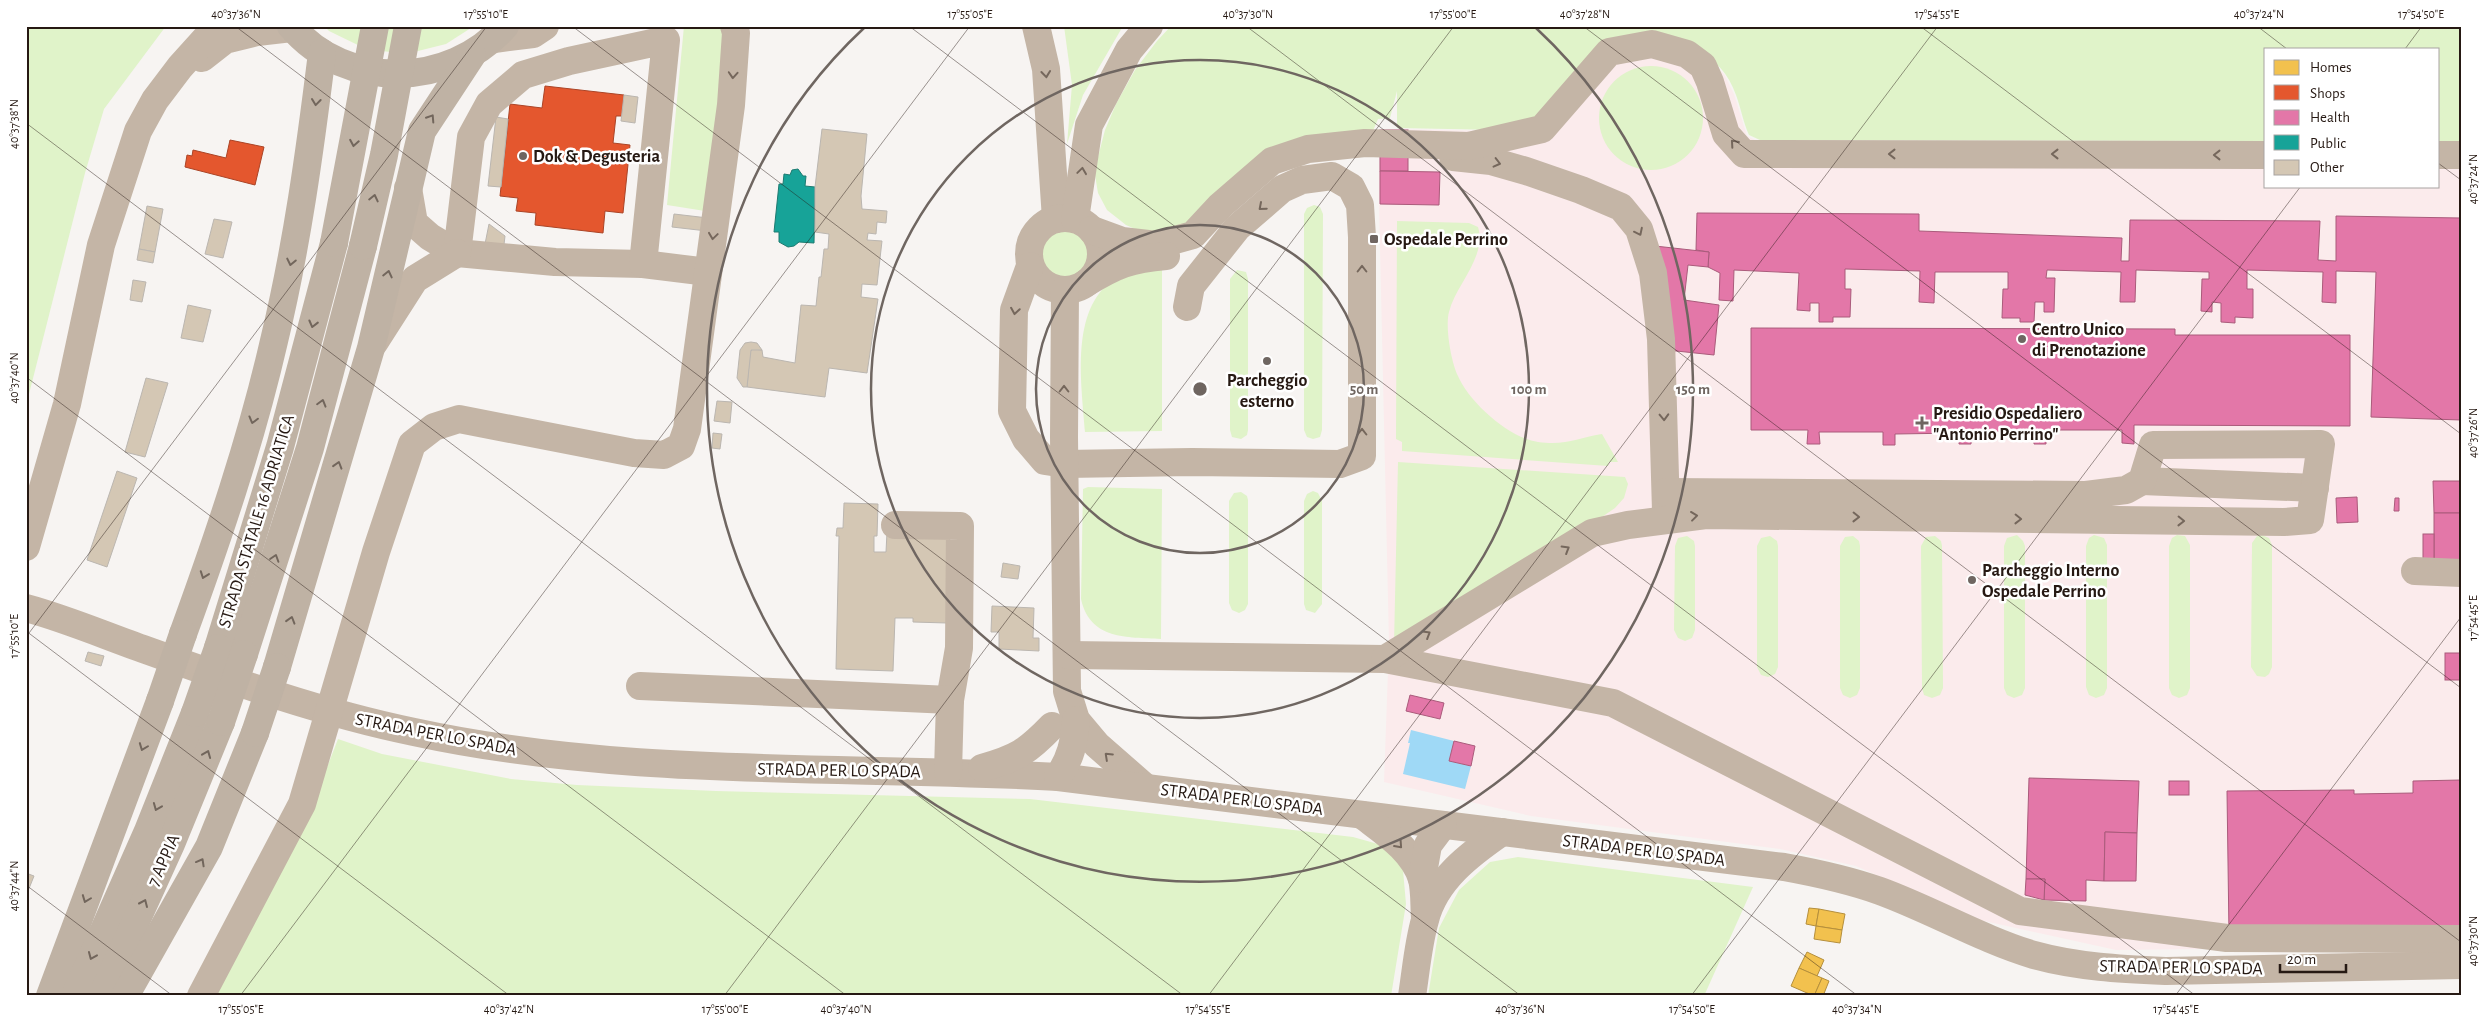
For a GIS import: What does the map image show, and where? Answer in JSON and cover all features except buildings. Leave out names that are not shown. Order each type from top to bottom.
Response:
[{"type":"highway","name":"STRADA STATALE 16 ADRIATICA","points":[[75,996],[148,831],[195,713],[218,648],[280,447],[334,243],[353,151],[375,26]]},
{"type":"highway","name":"STRADA STATALE 16 ADRIATICA","points":[[221,722],[310,448],[363,246],[384,155],[408,26]]},
{"type":"highway","points":[[292,27],[322,53],[358,69],[397,75],[436,70],[472,55]]},
{"type":"highway","points":[[125,996],[209,847],[255,733],[277,667],[371,348],[422,131],[472,55],[499,32]]},
{"type":"highway","points":[[50,996],[160,701],[230,502],[274,342],[308,167],[322,53]]},
{"type":"highway","name":"7 APPIA","points":[[102,996],[171,844],[221,722]]},
{"type":"street","points":[[180,68],[204,26]]},
{"type":"street","points":[[26,547],[67,404],[101,246],[138,131],[155,100],[217,26]]},
{"type":"street","points":[[499,32],[533,34],[545,26]]},
{"type":"street","points":[[201,996],[302,804],[376,552],[412,444],[434,427],[459,419],[634,454],[664,455],[681,446],[687,429],[730,105],[736,33],[734,26]]},
{"type":"street","points":[[1036,26],[1046,69],[1074,223],[1099,241],[1101,252],[1100,264],[1094,275],[1075,287]]},
{"type":"street","points":[[1074,223],[1089,125],[1128,50],[1149,26]]},
{"type":"street","points":[[180,68],[196,62],[225,40],[256,32],[292,27]]},
{"type":"street","points":[[457,253],[471,137],[490,104],[523,75],[667,33],[643,264]]},
{"type":"street","points":[[1188,307],[1191,286],[1238,228],[1282,188],[1302,180],[1332,176],[1351,187],[1360,204],[1362,238],[1362,456],[1340,464],[1192,462],[1065,464],[1045,461],[1026,439],[1012,411],[1014,310],[1030,266],[1028,254],[1030,242],[1036,232],[1045,224],[1074,223],[1122,241],[1157,245],[1193,235],[1220,206],[1272,161],[1308,148],[1365,143],[1469,146],[1542,129],[1609,52],[1652,44],[1687,54],[1703,66],[1710,82],[1726,134],[1744,154],[2264,155]]},
{"type":"street","points":[[1030,266],[1044,283],[1054,289],[1075,287],[1115,266],[1139,258],[1174,255],[1203,241],[1255,185],[1292,165],[1372,154],[1418,154],[1490,161],[1526,171],[1621,207],[1639,229],[1653,273],[1661,339],[1666,520]]},
{"type":"street","points":[[2440,155],[2461,155]]},
{"type":"street","points":[[408,188],[414,223],[430,237],[457,253],[555,262],[643,264],[708,272]]},
{"type":"street","points":[[371,348],[415,278],[457,253]]},
{"type":"street","points":[[1058,777],[1069,761],[1074,746],[1064,723],[1068,654],[1065,464],[1075,287]]},
{"type":"street","points":[[1385,659],[1592,533],[1706,515],[2284,522],[2310,520],[2322,444],[2153,444],[2142,481]]},
{"type":"street","points":[[1666,492],[2086,495],[2126,490],[2142,481],[2315,488]]},
{"type":"street","points":[[895,525],[960,526],[959,648],[950,700],[957,772],[1012,759],[1032,747],[1064,723]]},
{"type":"street","points":[[2415,571],[2461,573]]},
{"type":"street","name":"STRADA PER LO SPADA","points":[[26,608],[329,712],[416,733],[511,751],[615,762],[720,767],[957,772],[1058,777],[1145,786],[1443,825],[1784,866],[1834,877],[1880,891],[1992,940],[2034,955],[2076,964],[2118,969],[2166,971],[2461,964]]},
{"type":"street","points":[[1068,654],[1385,659],[1613,703],[2020,911],[2227,938],[2461,939]]},
{"type":"street","points":[[640,686],[950,700]]},
{"type":"street","points":[[1064,723],[1097,745],[1145,786]]},
{"type":"street","points":[[1361,814],[1393,838],[1411,858],[1422,879]]},
{"type":"street","points":[[1443,825],[1447,842],[1448,875]]},
{"type":"street","points":[[1412,996],[1425,918],[1422,879],[1428,845],[1443,825]]},
{"type":"street","points":[[1425,918],[1448,875],[1480,847],[1502,832]]},
{"type":"shaded area","name":"Presidio Ospedaliero \"Antonio Perrino\"","points":[[1609,49],[1705,55],[1724,74],[1734,94],[1747,136],[1759,142],[2264,143],[2264,188],[2440,188],[2440,143],[2461,143],[2461,946],[2116,950],[1975,919],[1856,866],[1780,849],[1531,816],[1384,782],[1389,643],[1379,129],[1500,131]]},
{"type":"green space","points":[[26,26],[166,26],[104,109],[85,173],[26,406]]},
{"type":"green space","points":[[324,26],[474,26],[446,44],[406,54],[366,49],[329,31]]},
{"type":"green space","points":[[684,26],[722,26],[725,49],[705,211],[667,205]]},
{"type":"green space","points":[[1064,26],[1123,26],[1083,95],[1067,144],[1072,85]]},
{"type":"green space","points":[[1171,26],[2461,26],[2461,141],[2440,141],[2440,48],[2264,48],[2264,141],[1760,140],[1749,135],[1729,80],[1711,59],[1700,52],[1645,33],[1571,94],[1525,124],[1500,130],[1397,128],[1397,91],[1390,118],[1378,119],[1372,133],[1319,135],[1186,227],[1151,236],[1126,225],[1107,210],[1098,193],[1095,175],[1105,130],[1116,104],[1135,70]]},
{"type":"green space","points":[[1651,66],[1671,70],[1688,81],[1699,98],[1703,118],[1699,138],[1688,155],[1671,166],[1651,170],[1631,166],[1614,155],[1603,138],[1599,118],[1603,98],[1614,81],[1631,70]]},
{"type":"green space","points":[[1314,205],[1320,207],[1323,214],[1322,430],[1320,437],[1313,439],[1307,437],[1304,430],[1304,214],[1307,208]]},
{"type":"green space","points":[[1397,221],[1469,223],[1478,227],[1480,238],[1475,260],[1453,302],[1449,312],[1448,326],[1449,344],[1455,370],[1463,386],[1480,407],[1515,434],[1538,442],[1564,442],[1602,434],[1618,462],[1609,462],[1608,466],[1402,451],[1402,442],[1396,439]]},
{"type":"green space","points":[[1061,228],[1071,228],[1080,232],[1088,240],[1092,254],[1088,268],[1080,276],[1071,280],[1061,280],[1052,276],[1044,268],[1040,259],[1040,249],[1044,240],[1052,232]]},
{"type":"green space","points":[[1162,267],[1162,431],[1085,432],[1081,353],[1083,333],[1088,314],[1097,297],[1109,283],[1122,273],[1138,269]]},
{"type":"green space","points":[[1237,270],[1246,272],[1248,279],[1248,430],[1247,435],[1241,439],[1232,437],[1230,430],[1230,279]]},
{"type":"green space","points":[[1398,462],[1625,477],[1628,484],[1624,498],[1615,508],[1564,543],[1394,645]]},
{"type":"green space","points":[[1088,487],[1162,489],[1161,639],[1135,638],[1112,634],[1101,629],[1086,612],[1081,599],[1083,489]]},
{"type":"green space","points":[[1313,491],[1318,493],[1322,501],[1322,604],[1315,613],[1306,610],[1304,604],[1304,501],[1307,494]]},
{"type":"green space","points":[[1241,492],[1247,496],[1248,500],[1248,604],[1245,610],[1239,613],[1232,610],[1229,603],[1229,501],[1234,493]]},
{"type":"green space","points":[[2017,535],[2025,546],[2025,688],[2022,695],[2014,698],[2007,695],[2004,688],[2004,546],[2007,538]]},
{"type":"green space","points":[[2094,535],[2104,538],[2107,545],[2107,688],[2104,695],[2096,698],[2089,695],[2086,687],[2086,546],[2089,538]]},
{"type":"green space","points":[[2177,535],[2185,536],[2190,545],[2190,688],[2187,695],[2179,698],[2172,695],[2169,688],[2169,546],[2172,538]]},
{"type":"green space","points":[[2262,535],[2269,538],[2272,545],[2272,667],[2269,674],[2265,677],[2257,676],[2251,667],[2252,543],[2257,536]]},
{"type":"green space","points":[[1687,536],[1694,541],[1695,546],[1695,630],[1692,638],[1685,641],[1678,638],[1674,630],[1675,546],[1678,538]]},
{"type":"green space","points":[[1770,536],[1777,541],[1778,546],[1778,667],[1775,674],[1768,677],[1761,675],[1757,667],[1757,546],[1761,538]]},
{"type":"green space","points":[[1853,536],[1859,541],[1860,546],[1860,688],[1857,695],[1850,698],[1843,695],[1840,688],[1840,546],[1845,537]]},
{"type":"green space","points":[[1935,536],[1941,541],[1942,546],[1943,688],[1940,695],[1932,698],[1924,695],[1922,688],[1921,546],[1926,537]]},
{"type":"green space","points":[[338,739],[382,754],[511,779],[577,785],[716,791],[1030,799],[1353,837],[1385,846],[1403,870],[1406,904],[1391,996],[216,996],[312,806]]},
{"type":"green space","points":[[1518,857],[1753,887],[1704,996],[1428,996],[1439,928],[1459,890],[1490,862]]},
{"type":"water","points":[[1411,730],[1454,741],[1449,761],[1471,766],[1465,789],[1403,774]]},
{"type":"place","name":"Dok & Degusteria","points":[[523,156]]},
{"type":"place","name":"Ospedale Perrino","points":[[1374,239]]},
{"type":"place","name":"Centro Unico di Prenotazione","points":[[2022,339]]},
{"type":"place","name":"Parcheggio esterno","points":[[1267,361]]},
{"type":"place","name":"Presidio Ospedaliero \"Antonio Perrino\"","points":[[1922,423]]},
{"type":"place","name":"Parcheggio Interno Ospedale Perrino","points":[[1972,580]]}]
